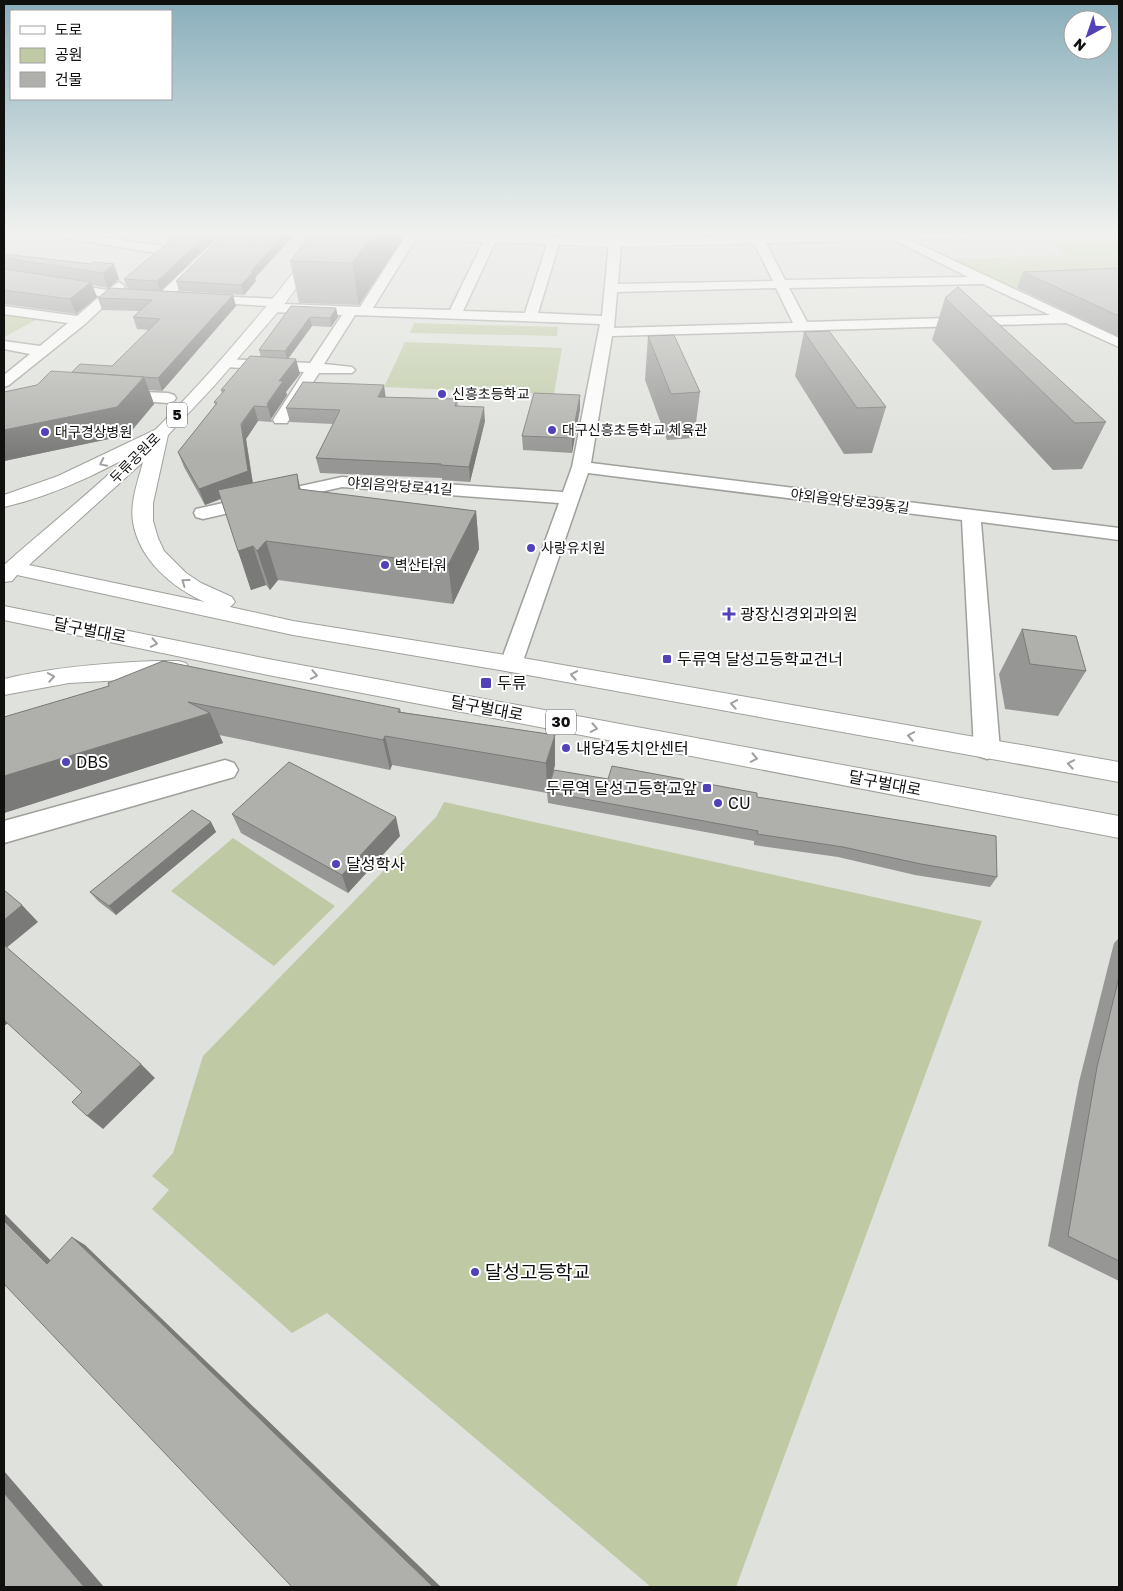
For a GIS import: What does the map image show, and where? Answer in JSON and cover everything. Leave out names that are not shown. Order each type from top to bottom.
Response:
[{"type":"main road","name":"두류공원로","points":[[7,570],[139,456],[226,363],[272,308]]},
{"type":"main road","points":[[4,501],[57,484],[161,432]]},
{"type":"main road","points":[[161,432],[143,506],[145,526],[152,549],[165,566],[200,593],[293,628]]},
{"type":"main road","points":[[7,570],[293,628],[512,664],[1119,772]]},
{"type":"main road","name":"달구벌대로","points":[[4,613],[268,667],[1119,827]]},
{"type":"main road","points":[[4,687],[81,672],[268,667]]},
{"type":"street","points":[[4,382],[94,308]]},
{"type":"street","points":[[319,308],[530,317],[607,326],[802,326],[1068,319]]},
{"type":"street","points":[[281,420],[313,368],[359,308]]},
{"type":"street","points":[[454,315],[457,308]]},
{"type":"street","points":[[530,317],[533,308]]},
{"type":"street","points":[[512,664],[582,467],[609,308]]},
{"type":"street","points":[[793,308],[802,326]]},
{"type":"street","points":[[1045,308],[1119,343]]},
{"type":"street","points":[[4,310],[80,321]]},
{"type":"street","points":[[4,345],[42,351]]},
{"type":"street","points":[[226,363],[347,370]]},
{"type":"street","points":[[101,395],[168,398]]},
{"type":"street","name":"야외음악당로39동길","points":[[582,467],[1119,534]]},
{"type":"street","name":"야외음악당로41길","points":[[203,513],[342,482],[571,498]]},
{"type":"street","points":[[971,516],[987,750]]},
{"type":"street","points":[[4,832],[225,770]]},
{"type":"green space","points":[[4,314],[38,319],[4,337]]},
{"type":"green space","points":[[414,323],[558,327],[557,336],[410,333]]},
{"type":"green space","points":[[405,342],[562,348],[554,394],[384,387]]},
{"type":"green space","points":[[444,802],[982,921],[736,1587],[651,1587],[327,1313],[292,1333],[152,1209],[169,1190],[152,1176],[173,1153],[203,1056],[436,817]]},
{"type":"green space","points":[[233,838],[335,906],[274,966],[171,891]]},
{"type":"building","points":[[143,308],[221,308],[158,378],[72,372],[80,364],[112,366],[160,319],[133,317]]},
{"type":"building","points":[[289,308],[336,308],[330,318],[310,317],[285,351],[259,350]]},
{"type":"building","points":[[956,308],[981,308],[1106,422],[1075,423]]},
{"type":"building","points":[[1102,308],[1119,308],[1119,316]]},
{"type":"building","points":[[829,331],[886,407],[857,408],[804,332]]},
{"type":"building","points":[[674,335],[700,392],[671,394],[648,336]]},
{"type":"building","points":[[250,356],[296,359],[279,381],[283,381],[267,404],[268,407],[254,406],[241,424],[248,471],[199,489],[178,452],[217,403],[214,402],[225,390],[221,390]]},
{"type":"building","points":[[51,371],[144,377],[117,407],[4,430],[4,392],[37,385]]},
{"type":"building","points":[[303,382],[384,385],[378,397],[457,399],[455,406],[484,407],[469,467],[316,458],[340,410],[286,408]]},
{"type":"building","name":"대구신흥초등학교 체육관","points":[[534,393],[580,395],[572,438],[522,436]]},
{"type":"building","points":[[297,474],[299,489],[476,511],[448,565],[266,541],[257,551],[253,546],[238,551],[218,490]]},
{"type":"building","points":[[1022,629],[1076,636],[1086,671],[1030,664]]},
{"type":"building","points":[[163,661],[400,709],[398,712],[555,735],[546,763],[385,736],[383,740],[188,702],[210,713],[4,776],[4,717],[109,686],[108,683]]},
{"type":"building","name":"달성학사","points":[[289,762],[396,817],[342,875],[232,814]]},
{"type":"building","points":[[612,766],[757,793],[757,797],[996,836],[997,877],[921,864],[843,847],[757,834],[758,831],[547,792],[554,770],[608,779]]},
{"type":"building","points":[[192,810],[211,822],[109,906],[90,892]]},
{"type":"building","points":[[4,890],[22,905],[4,920]]},
{"type":"building","points":[[4,945],[141,1064],[87,1116],[72,1102],[82,1092],[4,1020]]},
{"type":"building","points":[[1119,977],[1119,1261],[1068,1236],[1097,1067]]},
{"type":"building","points":[[4,1221],[47,1264],[72,1237],[433,1587],[292,1587],[4,1284]]},
{"type":"building","points":[[4,1493],[84,1587],[4,1587]]},
{"type":"place","name":"신흥초등학교","points":[[442,394]]},
{"type":"place","name":"대구신흥초등학교 체육관","points":[[552,430]]},
{"type":"place","name":"대구경상병원","points":[[45,432]]},
{"type":"place","name":"사랑유치원","points":[[531,548]]},
{"type":"place","name":"벽산타워","points":[[385,565]]},
{"type":"place","name":"광장신경외과의원","points":[[729,614]]},
{"type":"place","name":"두류역 달성고등학교건너","points":[[667,659]]},
{"type":"place","name":"두류","points":[[486,683]]},
{"type":"place","name":"내당4동치안센터","points":[[566,748]]},
{"type":"place","name":"DBS","points":[[66,762]]},
{"type":"place","name":"두류역 달성고등학교앞","points":[[707,788]]},
{"type":"place","name":"CU","points":[[718,803]]},
{"type":"place","name":"달성학사","points":[[336,864]]},
{"type":"place","name":"달성고등학교","points":[[475,1272]]}]
